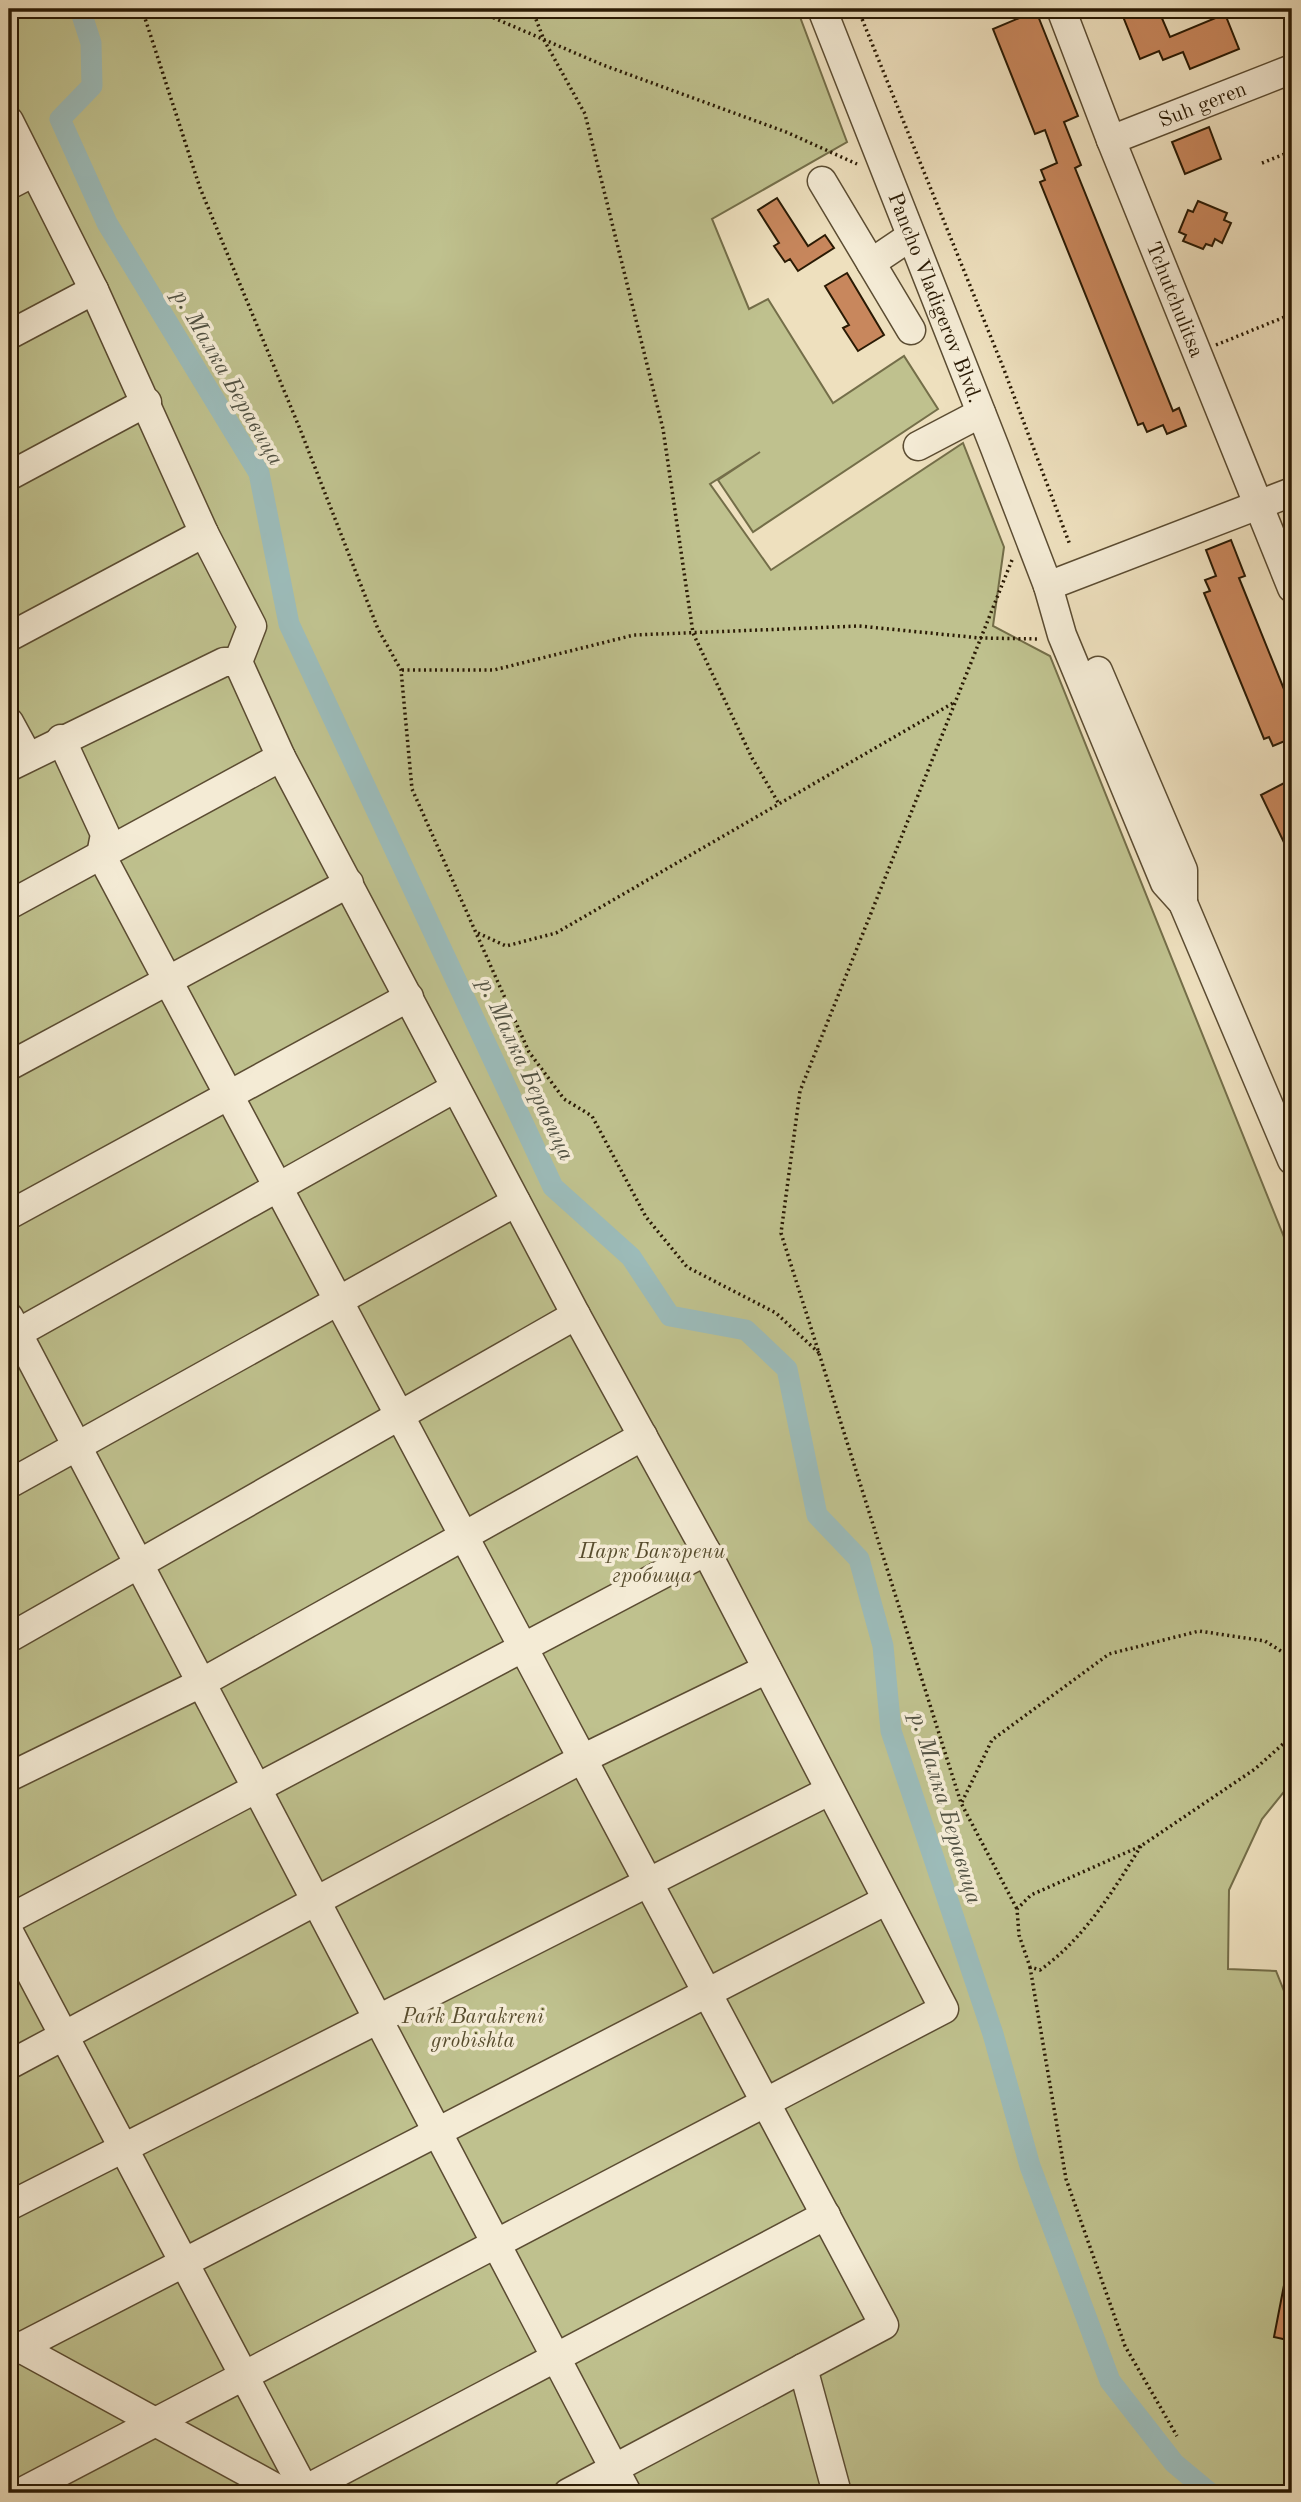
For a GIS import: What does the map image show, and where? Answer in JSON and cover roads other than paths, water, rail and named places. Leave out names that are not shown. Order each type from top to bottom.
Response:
[{"type":"street","name":"Pancho Vladigerov Blvd.","points":[[822,9],[1048,586],[1062,635],[1165,883],[1183,903],[1292,1160]]},
{"type":"street","name":"Tchutchulitsa","points":[[1062,9],[1111,140],[1292,588]]},
{"type":"street","name":"Suh geren","points":[[1111,140],[1292,69]]},
{"type":"street","points":[[9,121],[94,289],[204,533],[252,626],[238,662],[281,757],[576,1315],[706,1551],[944,2009],[20,2493]]},
{"type":"street","points":[[9,185],[34,172]]},
{"type":"street","points":[[822,181],[911,330]]},
{"type":"street","points":[[871,263],[911,236]]},
{"type":"street","points":[[9,335],[94,289]]},
{"type":"street","points":[[9,476],[147,402]]},
{"type":"street","points":[[918,446],[981,413]]},
{"type":"street","points":[[1048,586],[1292,492]]},
{"type":"street","points":[[9,637],[204,533]]},
{"type":"street","points":[[9,722],[18,762],[224,662],[238,662]]},
{"type":"street","points":[[61,739],[105,834],[101,855],[884,2325],[803,2368],[621,2481],[568,2493]]},
{"type":"street","points":[[9,905],[281,757]]},
{"type":"street","points":[[9,1066],[349,883]]},
{"type":"street","points":[[9,1215],[409,997]]},
{"type":"street","points":[[455,1088],[278,1187],[12,1329],[77,1446],[621,2481]]},
{"type":"street","points":[[9,1484],[516,1202]]},
{"type":"street","points":[[9,1638],[576,1315]]},
{"type":"street","points":[[9,1777],[201,1683],[643,1436]]},
{"type":"street","points":[[9,1919],[706,1551]]},
{"type":"street","points":[[9,2065],[582,1759],[767,1669]]},
{"type":"street","points":[[9,2206],[829,1791]]},
{"type":"street","points":[[12,2348],[887,1900]]},
{"type":"street","points":[[9,1932],[243,2374],[299,2492]]},
{"type":"street","points":[[299,2492],[557,2359],[826,2215]]},
{"type":"street","points":[[12,2348],[299,2492]]},
{"type":"street","points":[[803,2368],[837,2493]]},
{"type":"waterway","name":"р. Малка Беравица","points":[[80,9],[91,43],[92,86],[60,119],[107,223],[259,473],[289,624],[553,1187],[631,1257],[670,1316],[746,1330],[787,1369],[817,1515],[859,1559],[883,1646],[891,1731],[993,2034],[1030,2166],[1110,2381],[1174,2463],[1210,2493]]},
{"type":"park label","name":"Парк Бакърени гробища","points":[[652,1563]]},
{"type":"park label","name":"Park Barakreni grobishta","points":[[473,2028]]}]
